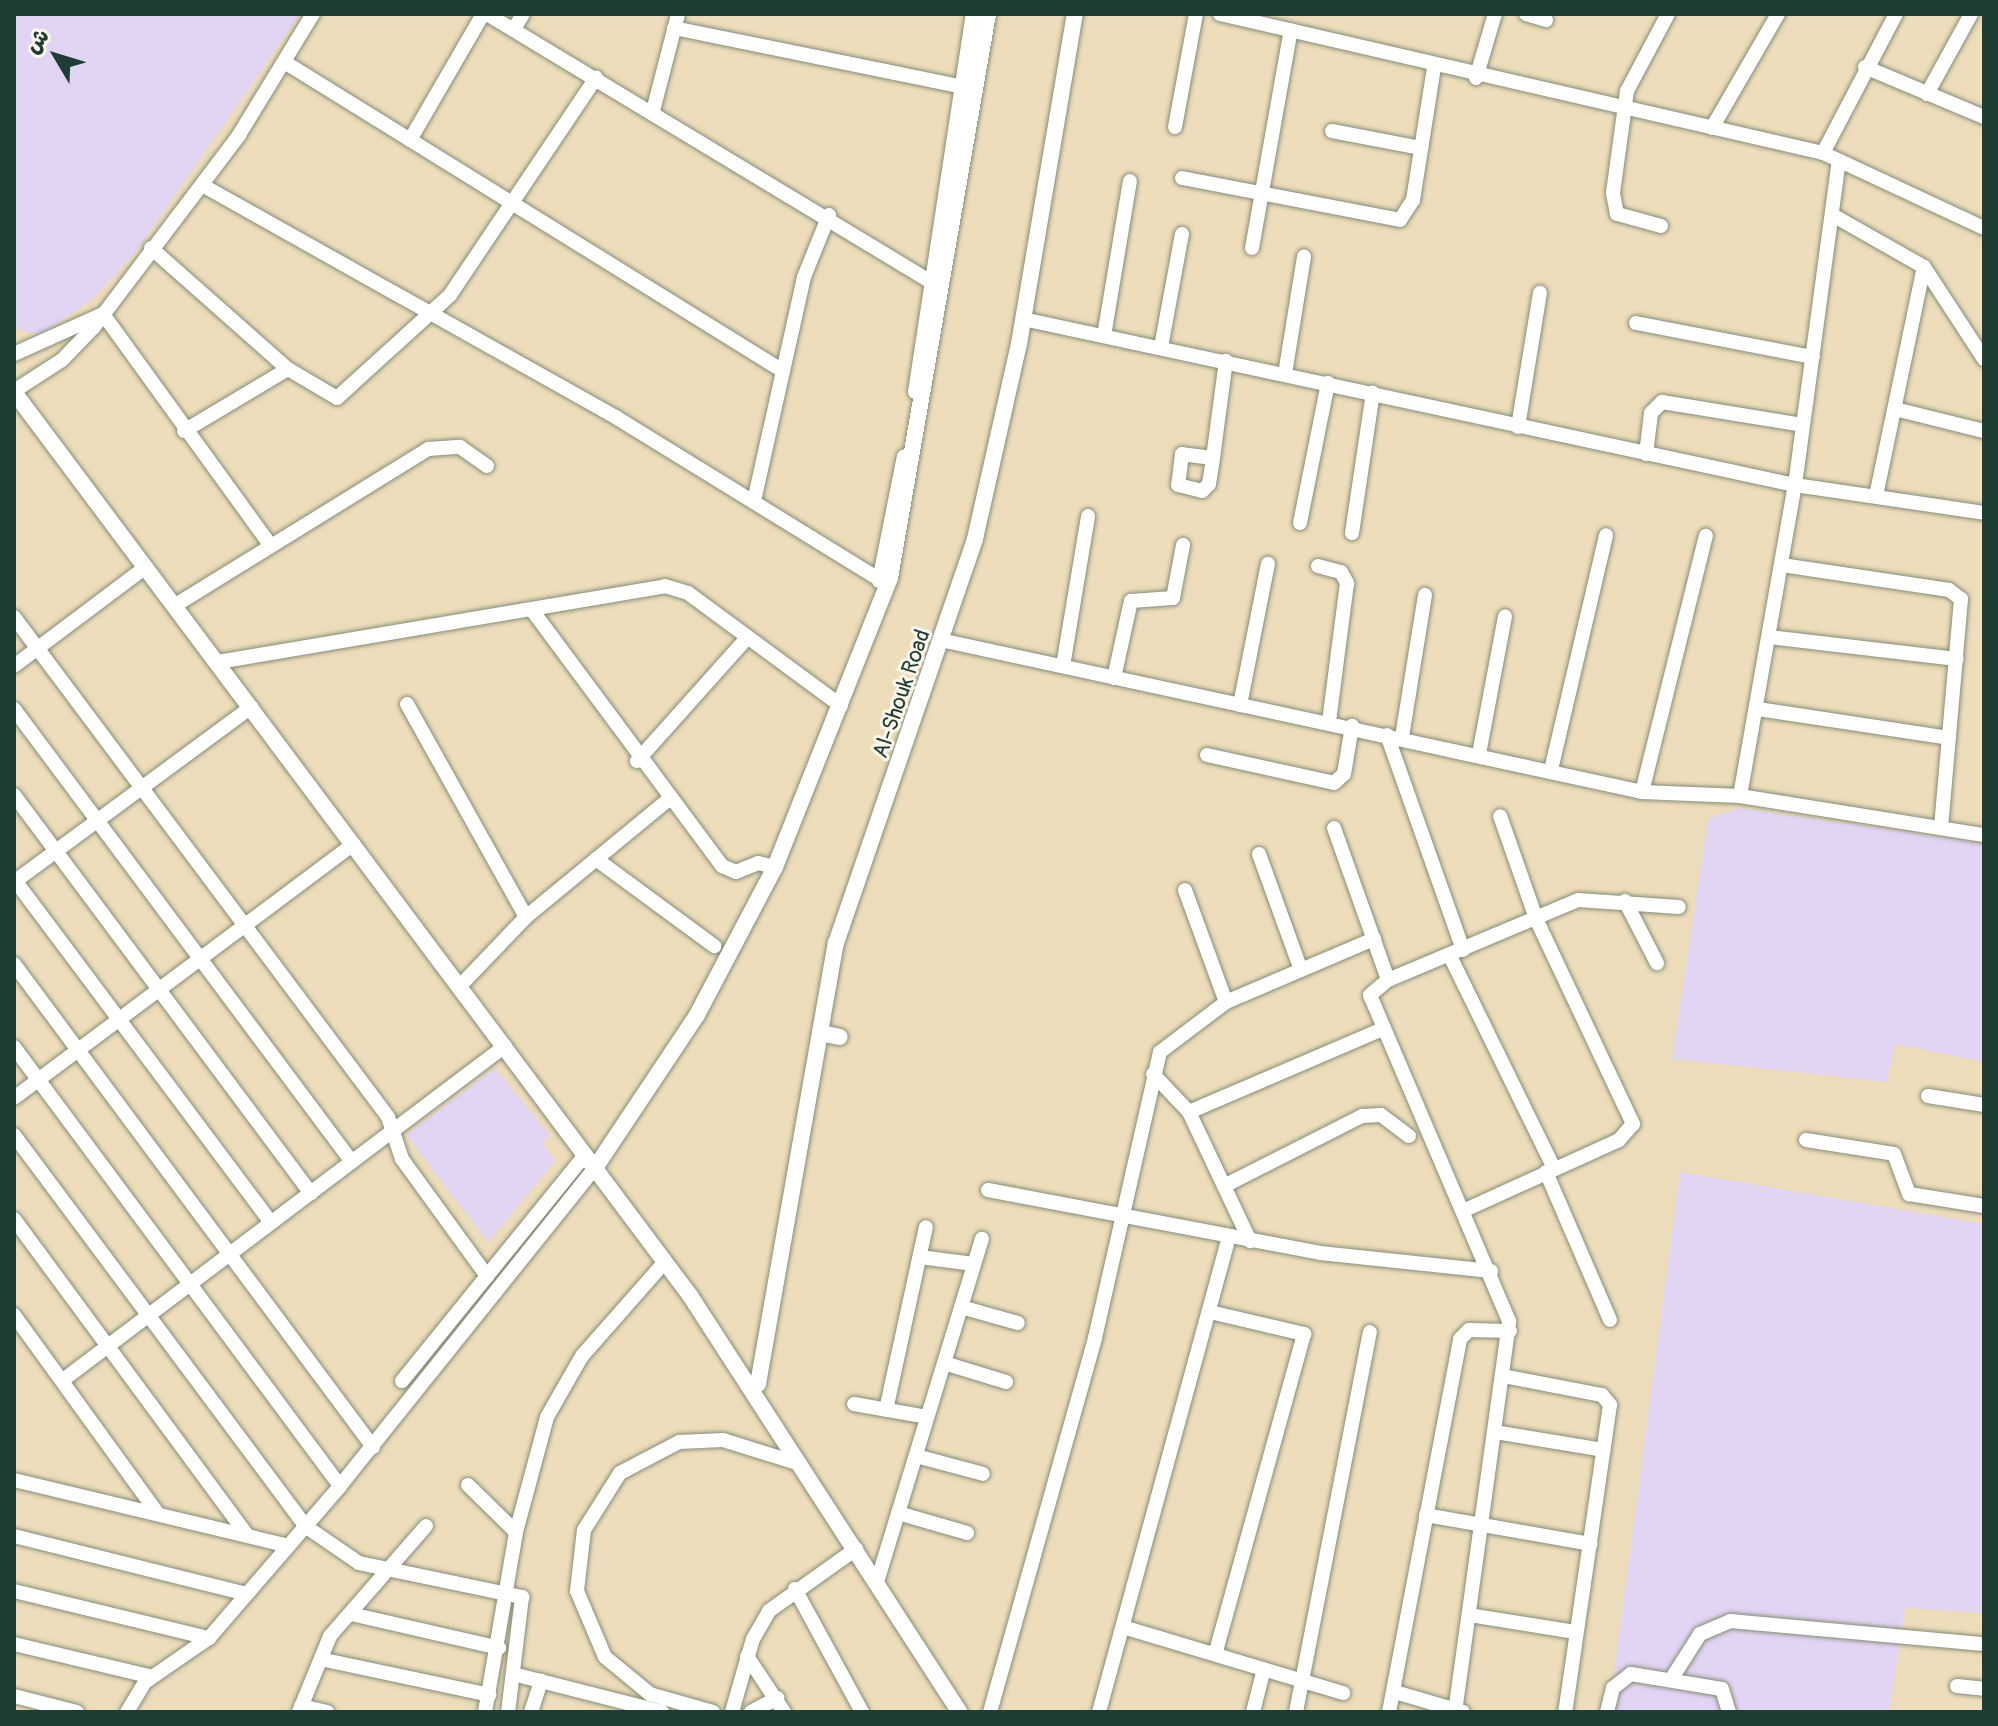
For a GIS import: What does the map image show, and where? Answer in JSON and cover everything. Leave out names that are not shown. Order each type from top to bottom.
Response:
[{"type":"main road","points":[[590,1161],[697,1015],[775,867],[841,706],[883,583],[969,88],[988,14]]},
{"type":"main road","name":"Al-Shouk Road","points":[[756,1386],[843,922],[945,641],[1023,319],[1075,14]]},
{"type":"main road","points":[[14,392],[756,1386],[959,1712]]},
{"type":"main road","points":[[821,1033],[840,1037]]},
{"type":"main road","points":[[756,1386],[800,1464],[817,1487]]},
{"type":"street","points":[[14,392],[62,360],[103,314],[202,185],[286,63],[313,14]]},
{"type":"street","points":[[410,140],[485,14],[829,215],[937,285]]},
{"type":"street","points":[[514,29],[523,14]]},
{"type":"street","points":[[653,111],[676,21],[969,88],[973,14]]},
{"type":"street","points":[[1175,127],[1196,14]]},
{"type":"street","points":[[1220,14],[1476,78],[1623,107],[1823,153],[1984,228]]},
{"type":"street","points":[[1476,78],[1495,14]]},
{"type":"street","points":[[1526,14],[1546,20]]},
{"type":"street","points":[[1712,128],[1778,14]]},
{"type":"street","points":[[1823,153],[1865,67],[1896,14]]},
{"type":"street","points":[[1927,94],[1971,14]]},
{"type":"street","points":[[1661,16],[1623,107],[1613,210],[1661,226]]},
{"type":"street","points":[[1252,248],[1291,30]]},
{"type":"street","points":[[286,63],[783,371]]},
{"type":"street","points":[[1182,178],[1400,220],[1411,208],[1434,67]]},
{"type":"street","points":[[1865,67],[1984,117]]},
{"type":"street","points":[[151,248],[288,369],[337,398],[434,314],[513,204],[596,78]]},
{"type":"street","points":[[1332,131],[1421,148]]},
{"type":"street","points":[[1740,796],[1758,709],[1795,485],[1836,217],[1839,161]]},
{"type":"street","points":[[1104,336],[1130,181]]},
{"type":"street","points":[[202,185],[434,314],[754,501],[883,583]]},
{"type":"street","points":[[754,501],[804,277],[829,215]]},
{"type":"street","points":[[1836,217],[1924,267],[1984,359]]},
{"type":"street","points":[[1161,347],[1182,234]]},
{"type":"street","points":[[1285,374],[1304,257]]},
{"type":"street","points":[[1876,496],[1924,267]]},
{"type":"street","points":[[1518,427],[1540,293]]},
{"type":"street","points":[[14,354],[103,314]]},
{"type":"street","points":[[103,314],[184,431],[271,546]]},
{"type":"street","points":[[1023,319],[1795,485],[1984,513]]},
{"type":"street","points":[[1636,323],[1813,357]]},
{"type":"street","points":[[1213,458],[1226,361]]},
{"type":"street","points":[[184,431],[288,369]]},
{"type":"street","points":[[1300,523],[1328,383]]},
{"type":"street","points":[[1352,533],[1373,393]]},
{"type":"street","points":[[1646,454],[1651,413],[1662,402],[1802,425]]},
{"type":"street","points":[[1895,409],[1984,431]]},
{"type":"street","points":[[174,606],[428,449],[460,447],[487,466]]},
{"type":"street","points":[[1063,666],[1088,516]]},
{"type":"street","points":[[1551,770],[1606,535]]},
{"type":"street","points":[[1642,792],[1706,536]]},
{"type":"street","points":[[1114,678],[1131,601],[1173,598],[1183,545]]},
{"type":"street","points":[[1240,705],[1268,564]]},
{"type":"street","points":[[1782,565],[1956,594],[1962,606],[1941,827]]},
{"type":"street","points":[[1318,566],[1341,572],[1347,583],[1329,721]]},
{"type":"street","points":[[14,666],[146,567]]},
{"type":"street","points":[[218,662],[674,587],[841,706]]},
{"type":"street","points":[[1425,595],[1394,736],[1457,953],[1610,1320]]},
{"type":"street","points":[[532,610],[637,761],[725,869],[775,867]]},
{"type":"street","points":[[1479,754],[1505,616]]},
{"type":"street","points":[[14,617],[247,923],[392,1132],[402,1159],[487,1276]]},
{"type":"street","points":[[637,761],[748,637]]},
{"type":"street","points":[[1769,637],[1957,659]]},
{"type":"street","points":[[945,641],[1240,705],[1329,721],[1642,792],[1740,796],[1984,835]]},
{"type":"street","points":[[407,704],[526,917]]},
{"type":"street","points":[[251,707],[15,881],[271,1223]]},
{"type":"street","points":[[14,709],[352,1162]]},
{"type":"street","points":[[1758,709],[1949,738]]},
{"type":"street","points":[[1207,755],[1334,783],[1344,774],[1352,726]]},
{"type":"street","points":[[14,795],[311,1193]]},
{"type":"street","points":[[460,986],[526,917],[669,799]]},
{"type":"street","points":[[1465,1210],[1619,1140],[1633,1124],[1537,921],[1500,816]]},
{"type":"street","points":[[1334,828],[1388,980]]},
{"type":"street","points":[[14,1098],[353,844]]},
{"type":"street","points":[[1259,854],[1300,967]]},
{"type":"street","points":[[596,859],[714,946]]},
{"type":"street","points":[[1185,890],[1226,1002]]},
{"type":"street","points":[[1395,1692],[1457,1712],[1510,1331],[1491,1271],[1370,995],[1388,980],[1537,921],[1578,900],[1679,907]]},
{"type":"street","points":[[1625,901],[1657,963]]},
{"type":"street","points":[[990,1712],[1125,1219],[1153,1074],[1169,1040],[1226,1002],[1300,967],[1374,939]]},
{"type":"street","points":[[14,964],[232,1252],[373,1447]]},
{"type":"street","points":[[1189,1112],[1383,1029]]},
{"type":"street","points":[[63,1380],[505,1046]]},
{"type":"street","points":[[14,1047],[340,1486]]},
{"type":"street","points":[[1153,1074],[1189,1112],[1250,1241]]},
{"type":"street","points":[[1928,1096],[1984,1105]]},
{"type":"street","points":[[1224,1186],[1362,1116],[1381,1115],[1409,1136]]},
{"type":"street","points":[[14,1135],[152,1313],[305,1526],[359,1563],[509,1591],[525,1605],[517,1675],[508,1712]]},
{"type":"street","points":[[1806,1140],[1894,1154],[1909,1194],[1984,1206]]},
{"type":"street","points":[[402,1381],[487,1276],[590,1161]]},
{"type":"street","points":[[127,1712],[152,1677],[209,1638],[373,1447],[590,1161]]},
{"type":"street","points":[[988,1190],[1229,1238],[1491,1271]]},
{"type":"street","points":[[14,1219],[248,1536]]},
{"type":"street","points":[[886,1410],[926,1227]]},
{"type":"street","points":[[1099,1712],[1229,1238]]},
{"type":"street","points":[[877,1582],[982,1239]]},
{"type":"street","points":[[920,1257],[974,1264]]},
{"type":"street","points":[[485,1712],[509,1591],[516,1532],[541,1433],[563,1385],[665,1262]]},
{"type":"street","points":[[961,1307],[1018,1323]]},
{"type":"street","points":[[1210,1312],[1304,1334],[1216,1652]]},
{"type":"street","points":[[15,1317],[156,1511]]},
{"type":"street","points":[[1389,1712],[1462,1334],[1510,1331]]},
{"type":"street","points":[[1296,1712],[1306,1682],[1370,1332]]},
{"type":"street","points":[[944,1363],[1006,1382]]},
{"type":"street","points":[[1503,1376],[1606,1397],[1604,1450],[1565,1712]]},
{"type":"street","points":[[854,1404],[927,1417]]},
{"type":"street","points":[[1495,1432],[1604,1450]]},
{"type":"street","points":[[713,1712],[650,1694],[605,1657],[577,1591],[584,1530],[620,1473],[679,1442],[723,1440],[800,1464]]},
{"type":"street","points":[[916,1456],[983,1474]]},
{"type":"street","points":[[14,1480],[156,1511],[288,1546]]},
{"type":"street","points":[[468,1485],[516,1532]]},
{"type":"street","points":[[898,1513],[967,1533]]},
{"type":"street","points":[[1426,1515],[1482,1522],[1590,1544]]},
{"type":"street","points":[[327,1712],[300,1709],[325,1660],[328,1640],[426,1526]]},
{"type":"street","points":[[14,1536],[247,1594]]},
{"type":"street","points":[[777,1698],[750,1712],[734,1706],[747,1656],[769,1611],[795,1589],[856,1549]]},
{"type":"street","points":[[795,1589],[862,1712]]},
{"type":"street","points":[[14,1591],[209,1638]]},
{"type":"street","points":[[351,1614],[499,1648]]},
{"type":"street","points":[[1469,1615],[1575,1632]]},
{"type":"street","points":[[1672,1678],[1700,1634],[1730,1621],[1984,1644]]},
{"type":"street","points":[[1123,1627],[1216,1652],[1343,1693]]},
{"type":"street","points":[[14,1644],[152,1677]]},
{"type":"street","points":[[747,1656],[784,1712]]},
{"type":"street","points":[[325,1660],[489,1695]]},
{"type":"street","points":[[1253,1712],[1264,1669]]},
{"type":"street","points":[[1607,1712],[1613,1688],[1631,1674],[1672,1678],[1722,1689],[1729,1712]]},
{"type":"street","points":[[517,1675],[662,1712]]},
{"type":"street","points":[[531,1712],[541,1681]]},
{"type":"street","points":[[1957,1686],[1984,1689]]},
{"type":"street","points":[[14,1696],[77,1712]]},
{"type":"shaded area","points":[[14,14],[300,14],[135,253],[91,300],[40,335],[14,328]]},
{"type":"shaded area","points":[[1738,808],[1984,843],[1984,1062],[1895,1044],[1887,1082],[1672,1059],[1708,819]]},
{"type":"shaded area","points":[[495,1068],[550,1136],[542,1142],[555,1161],[488,1242],[406,1135]]},
{"type":"shaded area","points":[[1680,1172],[1984,1224],[1984,1613],[1905,1608],[1889,1712],[1609,1712]]}]
